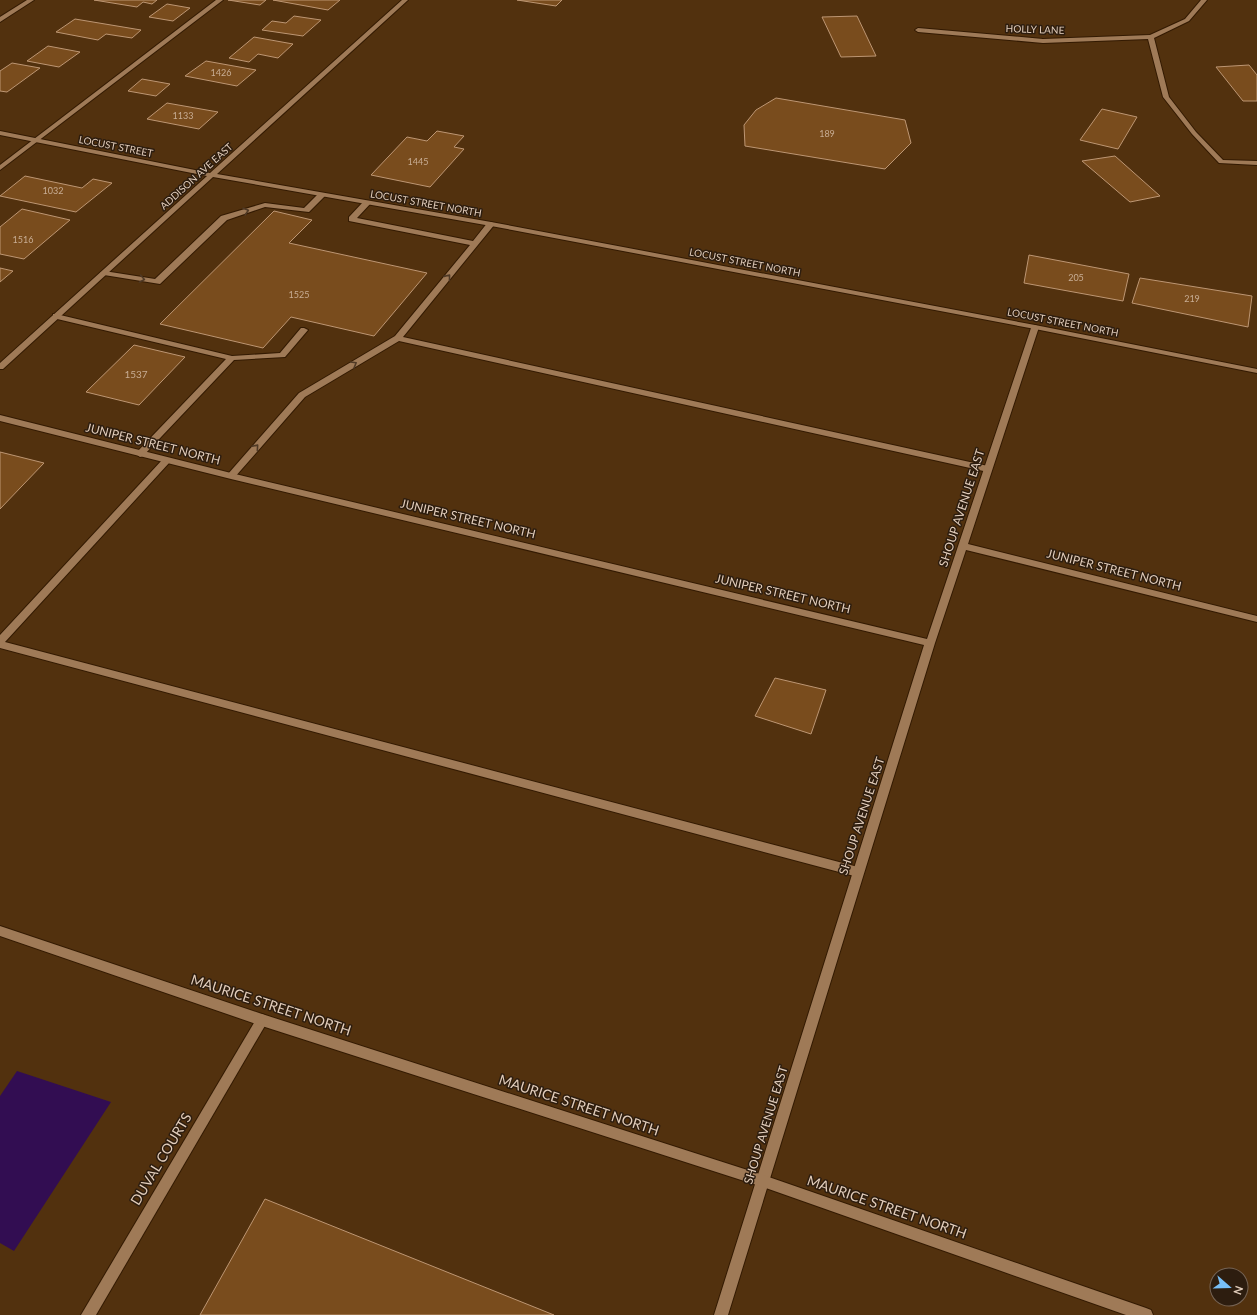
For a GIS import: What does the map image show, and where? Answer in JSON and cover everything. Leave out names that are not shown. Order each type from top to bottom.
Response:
[{"type":"street","points":[[0,20],[31,0]]},
{"type":"street","points":[[0,168],[220,0]]},
{"type":"street","name":"ADDISON AVE EAST","points":[[0,367],[405,0]]},
{"type":"street","points":[[1204,0],[1187,20],[1151,37],[1166,97],[1187,124],[1221,162],[1257,163]]},
{"type":"street","name":"HOLLY LANE","points":[[918,30],[1043,41],[1151,37]]},
{"type":"street","name":"LOCUST STREET","points":[[0,133],[227,178]]},
{"type":"street","name":"LOCUST STREET NORTH","points":[[227,178],[491,224],[1035,327],[1257,371]]},
{"type":"street","points":[[104,273],[157,282],[224,218],[265,205],[306,210],[322,195]]},
{"type":"street","points":[[367,203],[352,219],[475,244]]},
{"type":"street","points":[[231,476],[302,395],[398,338],[491,224]]},
{"type":"street","points":[[56,316],[232,358],[282,355],[304,330]]},
{"type":"street","name":"SHOUP AVENUE EAST","points":[[721,1315],[930,643],[964,546],[1035,327]]},
{"type":"street","points":[[398,338],[988,469]]},
{"type":"street","points":[[140,454],[232,358]]},
{"type":"street","name":"JUNIPER STREET NORTH","points":[[0,418],[166,461],[930,643]]},
{"type":"street","points":[[0,640],[166,461]]},
{"type":"street","name":"JUNIPER STREET NORTH","points":[[964,546],[1257,619]]},
{"type":"street","points":[[0,644],[858,872]]},
{"type":"street","name":"MAURICE STREET NORTH","points":[[0,931],[262,1020],[763,1180],[1146,1315]]},
{"type":"street","name":"DUVAL COURTS","points":[[88,1315],[262,1020]]},
{"type":"shaded area","points":[[17,1071],[111,1102],[14,1251],[0,1243],[0,1096]]},
{"type":"building","points":[[94,0],[157,0],[152,4],[143,2],[137,7]]},
{"type":"building","points":[[228,0],[266,0],[260,5]]},
{"type":"building","points":[[273,0],[340,0],[328,10]]},
{"type":"building","points":[[517,0],[562,0],[556,6]]},
{"type":"building","points":[[167,4],[190,8],[173,21],[149,17]]},
{"type":"building","points":[[294,16],[321,20],[303,36],[262,30],[272,21],[286,23]]},
{"type":"building","points":[[857,16],[876,56],[841,57],[822,17]]},
{"type":"building","points":[[75,19],[141,30],[132,38],[106,34],[98,40],[56,32]]},
{"type":"building","points":[[254,37],[293,44],[278,58],[258,54],[249,62],[229,58]]},
{"type":"building","points":[[48,46],[80,52],[59,67],[27,61]]},
{"type":"building","points":[[206,61],[256,70],[237,86],[185,76]]},
{"type":"building","points":[[12,63],[40,68],[7,92],[0,91],[0,71]]},
{"type":"building","points":[[1249,65],[1257,75],[1257,101],[1243,101],[1216,67]]},
{"type":"building","points":[[142,79],[170,84],[156,96],[128,91]]},
{"type":"building","points":[[776,98],[905,120],[911,143],[885,169],[745,146],[744,125],[756,110]]},
{"type":"building","points":[[167,103],[218,112],[199,129],[147,119]]},
{"type":"building","points":[[1102,109],[1137,117],[1118,149],[1080,140]]},
{"type":"building","points":[[437,131],[464,136],[454,147],[464,149],[430,187],[371,175],[407,137],[427,141]]},
{"type":"building","points":[[1115,156],[1160,196],[1130,202],[1082,161]]},
{"type":"building","points":[[25,176],[82,188],[93,179],[112,183],[76,212],[0,196]]},
{"type":"building","points":[[22,209],[70,220],[24,259],[0,254],[0,227]]},
{"type":"building","points":[[274,211],[312,220],[289,243],[427,273],[374,336],[291,317],[263,348],[160,324]]},
{"type":"building","points":[[1029,255],[1129,274],[1123,301],[1024,283]]},
{"type":"building","points":[[0,268],[13,271],[0,282]]},
{"type":"building","points":[[1140,278],[1252,296],[1248,327],[1132,303]]},
{"type":"building","points":[[134,345],[185,357],[139,405],[86,392]]},
{"type":"building","points":[[0,452],[44,463],[0,509]]},
{"type":"building","points":[[775,678],[826,690],[811,734],[755,716]]},
{"type":"building","points":[[265,1199],[554,1315],[200,1315]]}]
